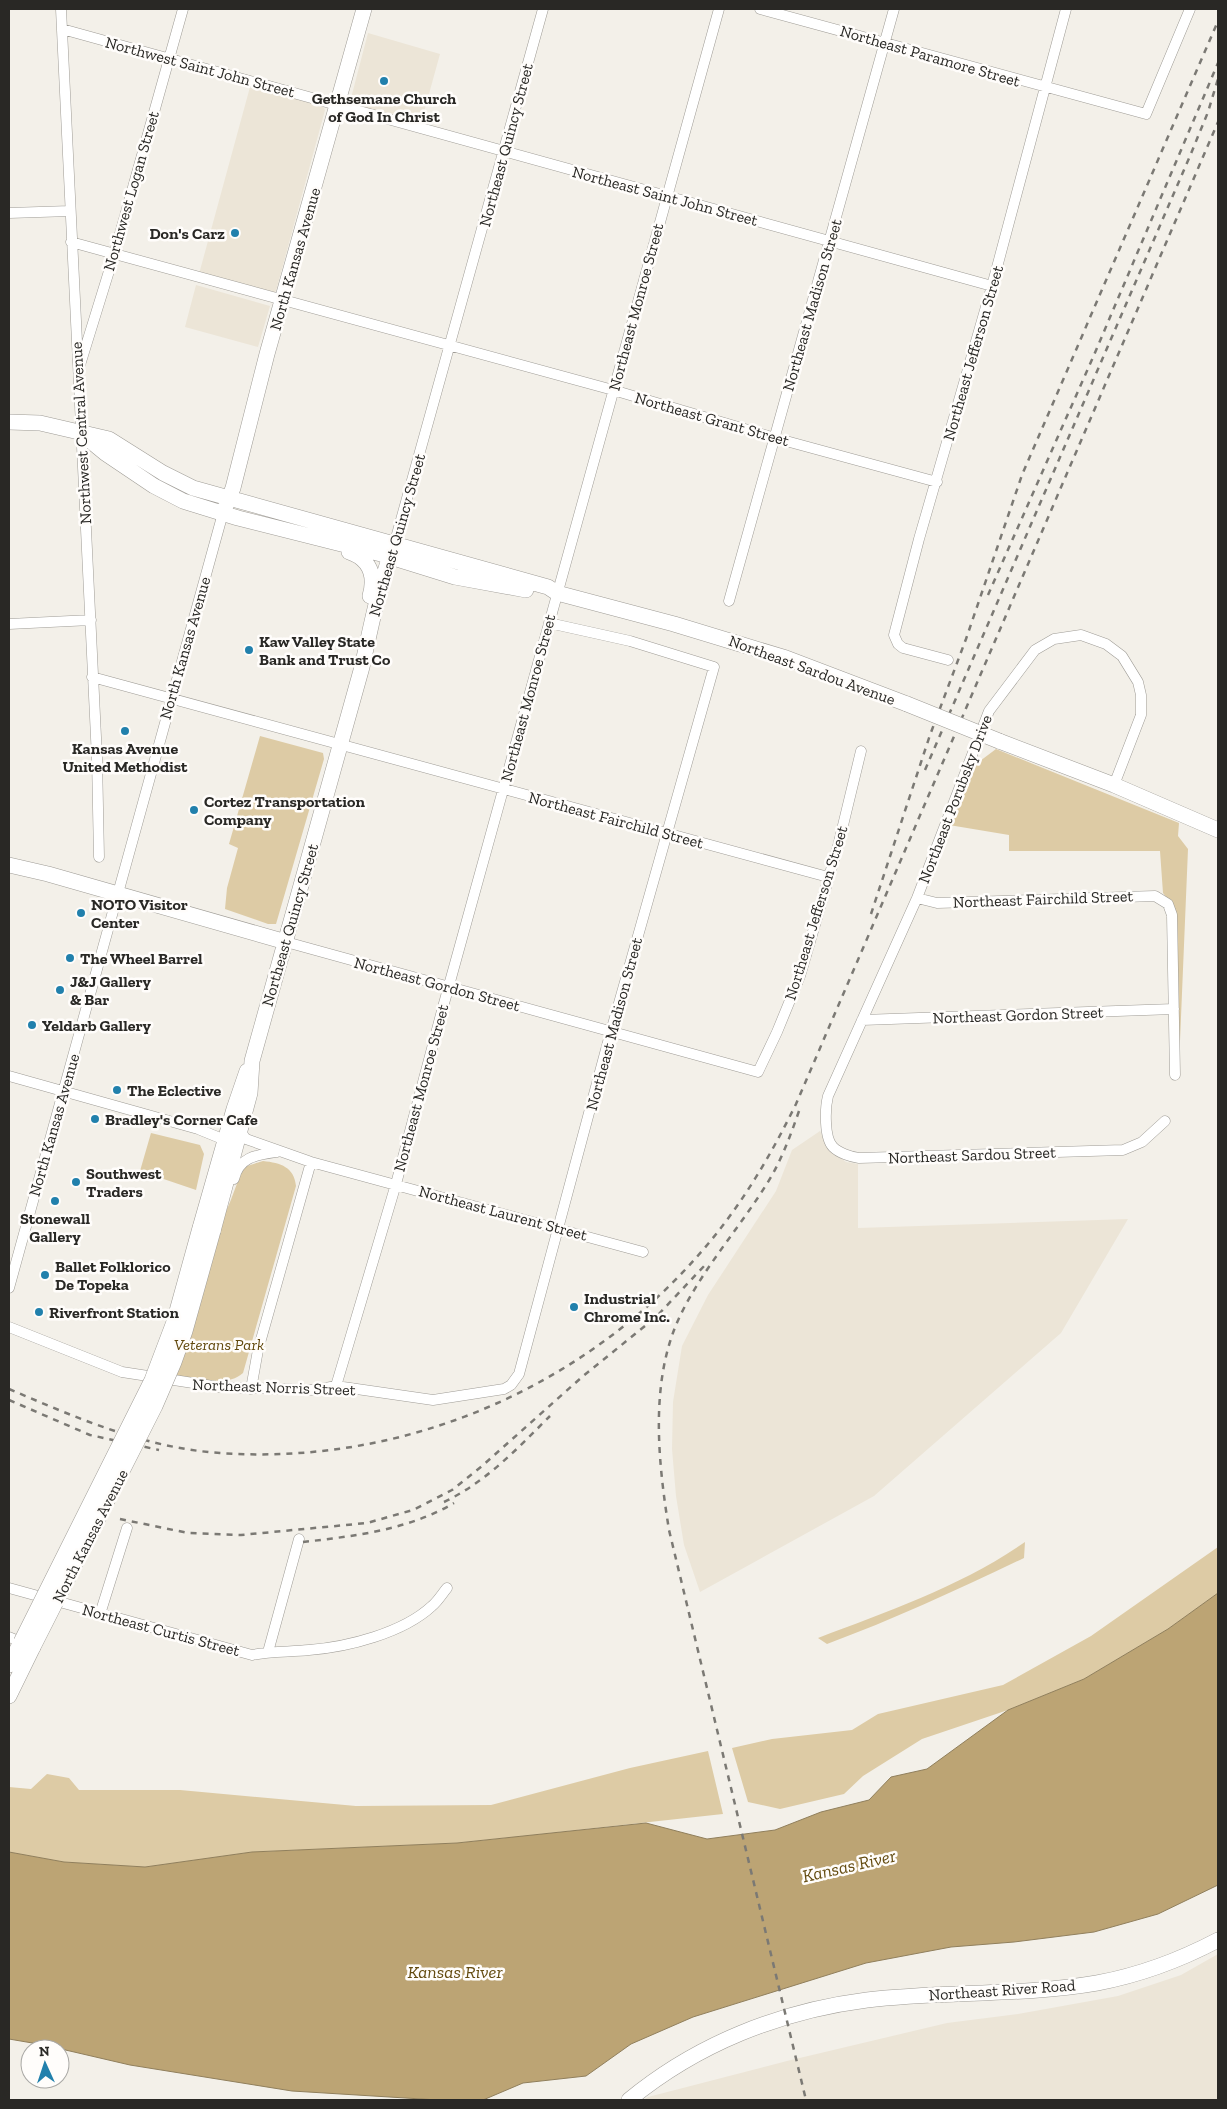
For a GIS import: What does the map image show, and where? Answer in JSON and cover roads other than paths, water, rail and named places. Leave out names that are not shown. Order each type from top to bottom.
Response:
[{"type":"main road","name":"North Kansas Avenue","points":[[226,506],[364,9]]},
{"type":"main road","points":[[9,422],[40,423],[109,439],[178,481],[226,506],[360,556],[370,566],[372,587],[364,622],[366,650]]},
{"type":"main road","points":[[226,506],[392,551]]},
{"type":"main road","points":[[309,538],[392,551]]},
{"type":"main road","name":"Northeast Sardou Avenue","points":[[392,551],[548,587],[557,593],[742,644],[907,704],[1114,785],[1218,830]]},
{"type":"main road","name":"Northeast Quincy Street","points":[[210,1228],[225,1140],[243,1079],[252,1061],[286,942],[341,745],[366,650],[373,613],[392,551]]},
{"type":"main road","name":"Northeast Gordon Street","points":[[9,865],[286,942]]},
{"type":"main road","name":"Northeast Quincy Street","points":[[210,1228],[250,1093],[252,1061]]},
{"type":"main road","name":"North Kansas Avenue","points":[[9,1665],[152,1380],[210,1228]]},
{"type":"main road","name":"North Kansas Avenue","points":[[9,1696],[21,1642]]},
{"type":"main road","name":"Northeast River Road","points":[[629,2100],[676,2067],[716,2043],[780,2018],[840,2004],[868,2000],[1096,1983],[1160,1966],[1218,1940]]},
{"type":"street","name":"Northwest Central Avenue","points":[[61,9],[71,242],[82,434],[99,857]]},
{"type":"street","name":"Northwest Logan Street","points":[[78,373],[114,255],[183,9]]},
{"type":"street","name":"Northeast Quincy Street","points":[[392,551],[451,346],[543,9]]},
{"type":"street","name":"Northeast Monroe Street","points":[[336,1386],[396,1184],[448,986],[666,196],[720,9]]},
{"type":"street","name":"Northeast Paramore Street","points":[[760,9],[1146,114],[1190,9]]},
{"type":"street","name":"Northeast Madison Street","points":[[729,601],[894,9]]},
{"type":"street","name":"Northeast Jefferson Street","points":[[948,660],[902,648],[894,635],[919,540],[992,286],[1066,9]]},
{"type":"street","name":"Northwest Saint John Street","points":[[62,30],[338,105]]},
{"type":"street","name":"Northeast Saint John Street","points":[[338,105],[992,286]]},
{"type":"street","points":[[9,214],[70,211]]},
{"type":"street","name":"Northeast Grant Street","points":[[71,242],[613,390],[775,438],[937,482]]},
{"type":"street","name":"North Kansas Avenue","points":[[9,1288],[226,506]]},
{"type":"street","points":[[9,624],[90,620]]},
{"type":"street","name":"Northeast Madison Street","points":[[515,1381],[519,1374],[666,834],[714,667],[630,641],[549,624]]},
{"type":"street","name":"Northeast Porubsky Drive","points":[[826,1118],[825,1107],[828,1096],[916,898],[989,711],[1034,650],[1054,639],[1081,635],[1106,644],[1122,656],[1138,682],[1141,695],[1141,715],[1114,785]]},
{"type":"street","name":"Northeast Fairchild Street","points":[[92,677],[828,877]]},
{"type":"street","name":"Northeast Jefferson Street","points":[[758,1072],[796,988],[862,751]]},
{"type":"street","name":"Northeast Fairchild Street","points":[[916,898],[937,903],[1155,896],[1168,904],[1172,915],[1174,1009]]},
{"type":"street","name":"Northeast Gordon Street","points":[[286,942],[758,1072]]},
{"type":"street","points":[[1174,1009],[1175,1075]]},
{"type":"street","name":"Northeast Gordon Street","points":[[862,1020],[1174,1009]]},
{"type":"street","points":[[9,1076],[198,1129],[225,1140]]},
{"type":"street","name":"Northeast Sardou Street","points":[[826,1118],[830,1143],[834,1149],[859,1158],[1123,1150],[1142,1142],[1165,1121]]},
{"type":"street","name":"Northeast Laurent Street","points":[[240,1131],[246,1139],[277,1152],[310,1162],[644,1252]]},
{"type":"street","name":"Northeast Laurent Street","points":[[210,1228],[232,1190],[237,1169],[241,1163],[251,1156],[277,1152]]},
{"type":"street","points":[[251,1388],[258,1350],[310,1162]]},
{"type":"street","name":"Northeast Norris Street","points":[[9,1327],[122,1372],[180,1382],[251,1388],[315,1390],[336,1386],[433,1400],[504,1389],[515,1381]]},
{"type":"street","points":[[100,1614],[127,1528]]},
{"type":"street","points":[[268,1652],[300,1539]]},
{"type":"street","name":"Northeast Curtis Street","points":[[9,1588],[252,1655],[268,1652],[331,1648],[374,1636],[411,1620],[431,1607],[447,1588]]},
{"type":"water","name":"Kansas River","points":[[1218,1593],[1218,1885],[1158,1914],[1094,1932],[1014,1942],[951,1947],[866,1963],[693,2017],[631,2044],[586,2076],[523,2083],[483,2100],[438,2100],[292,2091],[130,2065],[70,2051],[70,2039],[20,2039],[20,2041],[9,2039],[9,1852],[64,1862],[145,1867],[252,1852],[457,1843],[646,1823],[707,1839],[775,1830],[821,1812],[869,1800],[891,1777],[927,1769],[1008,1710],[1084,1679],[1168,1629]]},
{"type":"railway","points":[[871,914],[930,735],[966,639],[1022,475],[1218,21]]},
{"type":"railway","points":[[988,595],[1094,355],[1218,63]]},
{"type":"railway","points":[[925,770],[1190,156],[1208,112],[1218,79]]},
{"type":"railway","points":[[9,1389],[60,1411],[112,1430],[165,1445],[192,1450],[220,1453],[288,1454],[355,1446],[421,1431],[485,1409],[545,1379],[602,1343],[655,1300],[702,1251],[742,1199],[776,1143],[796,1104],[1218,122]]},
{"type":"railway","points":[[799,1111],[783,1153],[771,1177],[701,1279],[681,1314],[671,1339],[664,1365],[659,1420],[662,1476],[669,1530],[806,2100]]},
{"type":"railway","points":[[120,1519],[188,1533],[241,1535],[367,1523],[413,1510],[452,1490],[482,1466],[582,1377],[656,1317],[706,1264]]},
{"type":"railway","points":[[9,1400],[90,1435],[159,1450]]},
{"type":"railway","points":[[444,1502],[474,1485],[487,1475],[550,1416]]},
{"type":"railway","points":[[303,1542],[362,1534],[400,1526],[418,1520],[454,1503]]},
{"type":"place","name":"Gethsemane Church of God In Christ","points":[[384,81]]},
{"type":"place","name":"Don's Carz","points":[[235,233]]},
{"type":"place","name":"Kaw Valley State Bank and Trust Co","points":[[249,650]]},
{"type":"place","name":"Kansas Avenue United Methodist","points":[[125,731]]},
{"type":"place","name":"Cortez Transportation Company","points":[[194,810]]},
{"type":"place","name":"NOTO Visitor Center","points":[[81,913]]},
{"type":"place","name":"The Wheel Barrel","points":[[70,958]]},
{"type":"place","name":"J&J Gallery & Bar","points":[[60,990]]},
{"type":"place","name":"Yeldarb Gallery","points":[[32,1025]]},
{"type":"place","name":"The Eclective","points":[[117,1090]]},
{"type":"place","name":"Bradley's Corner Cafe","points":[[95,1119]]},
{"type":"place","name":"Southwest Traders","points":[[76,1182]]},
{"type":"place","name":"Stonewall Gallery","points":[[55,1201]]},
{"type":"place","name":"Ballet Folklorico De Topeka","points":[[45,1275]]},
{"type":"place","name":"Industrial Chrome Inc.","points":[[574,1307]]},
{"type":"place","name":"Riverfront Station","points":[[39,1312]]},
{"type":"park label","name":"Veterans Park","points":[[219,1344]]}]
